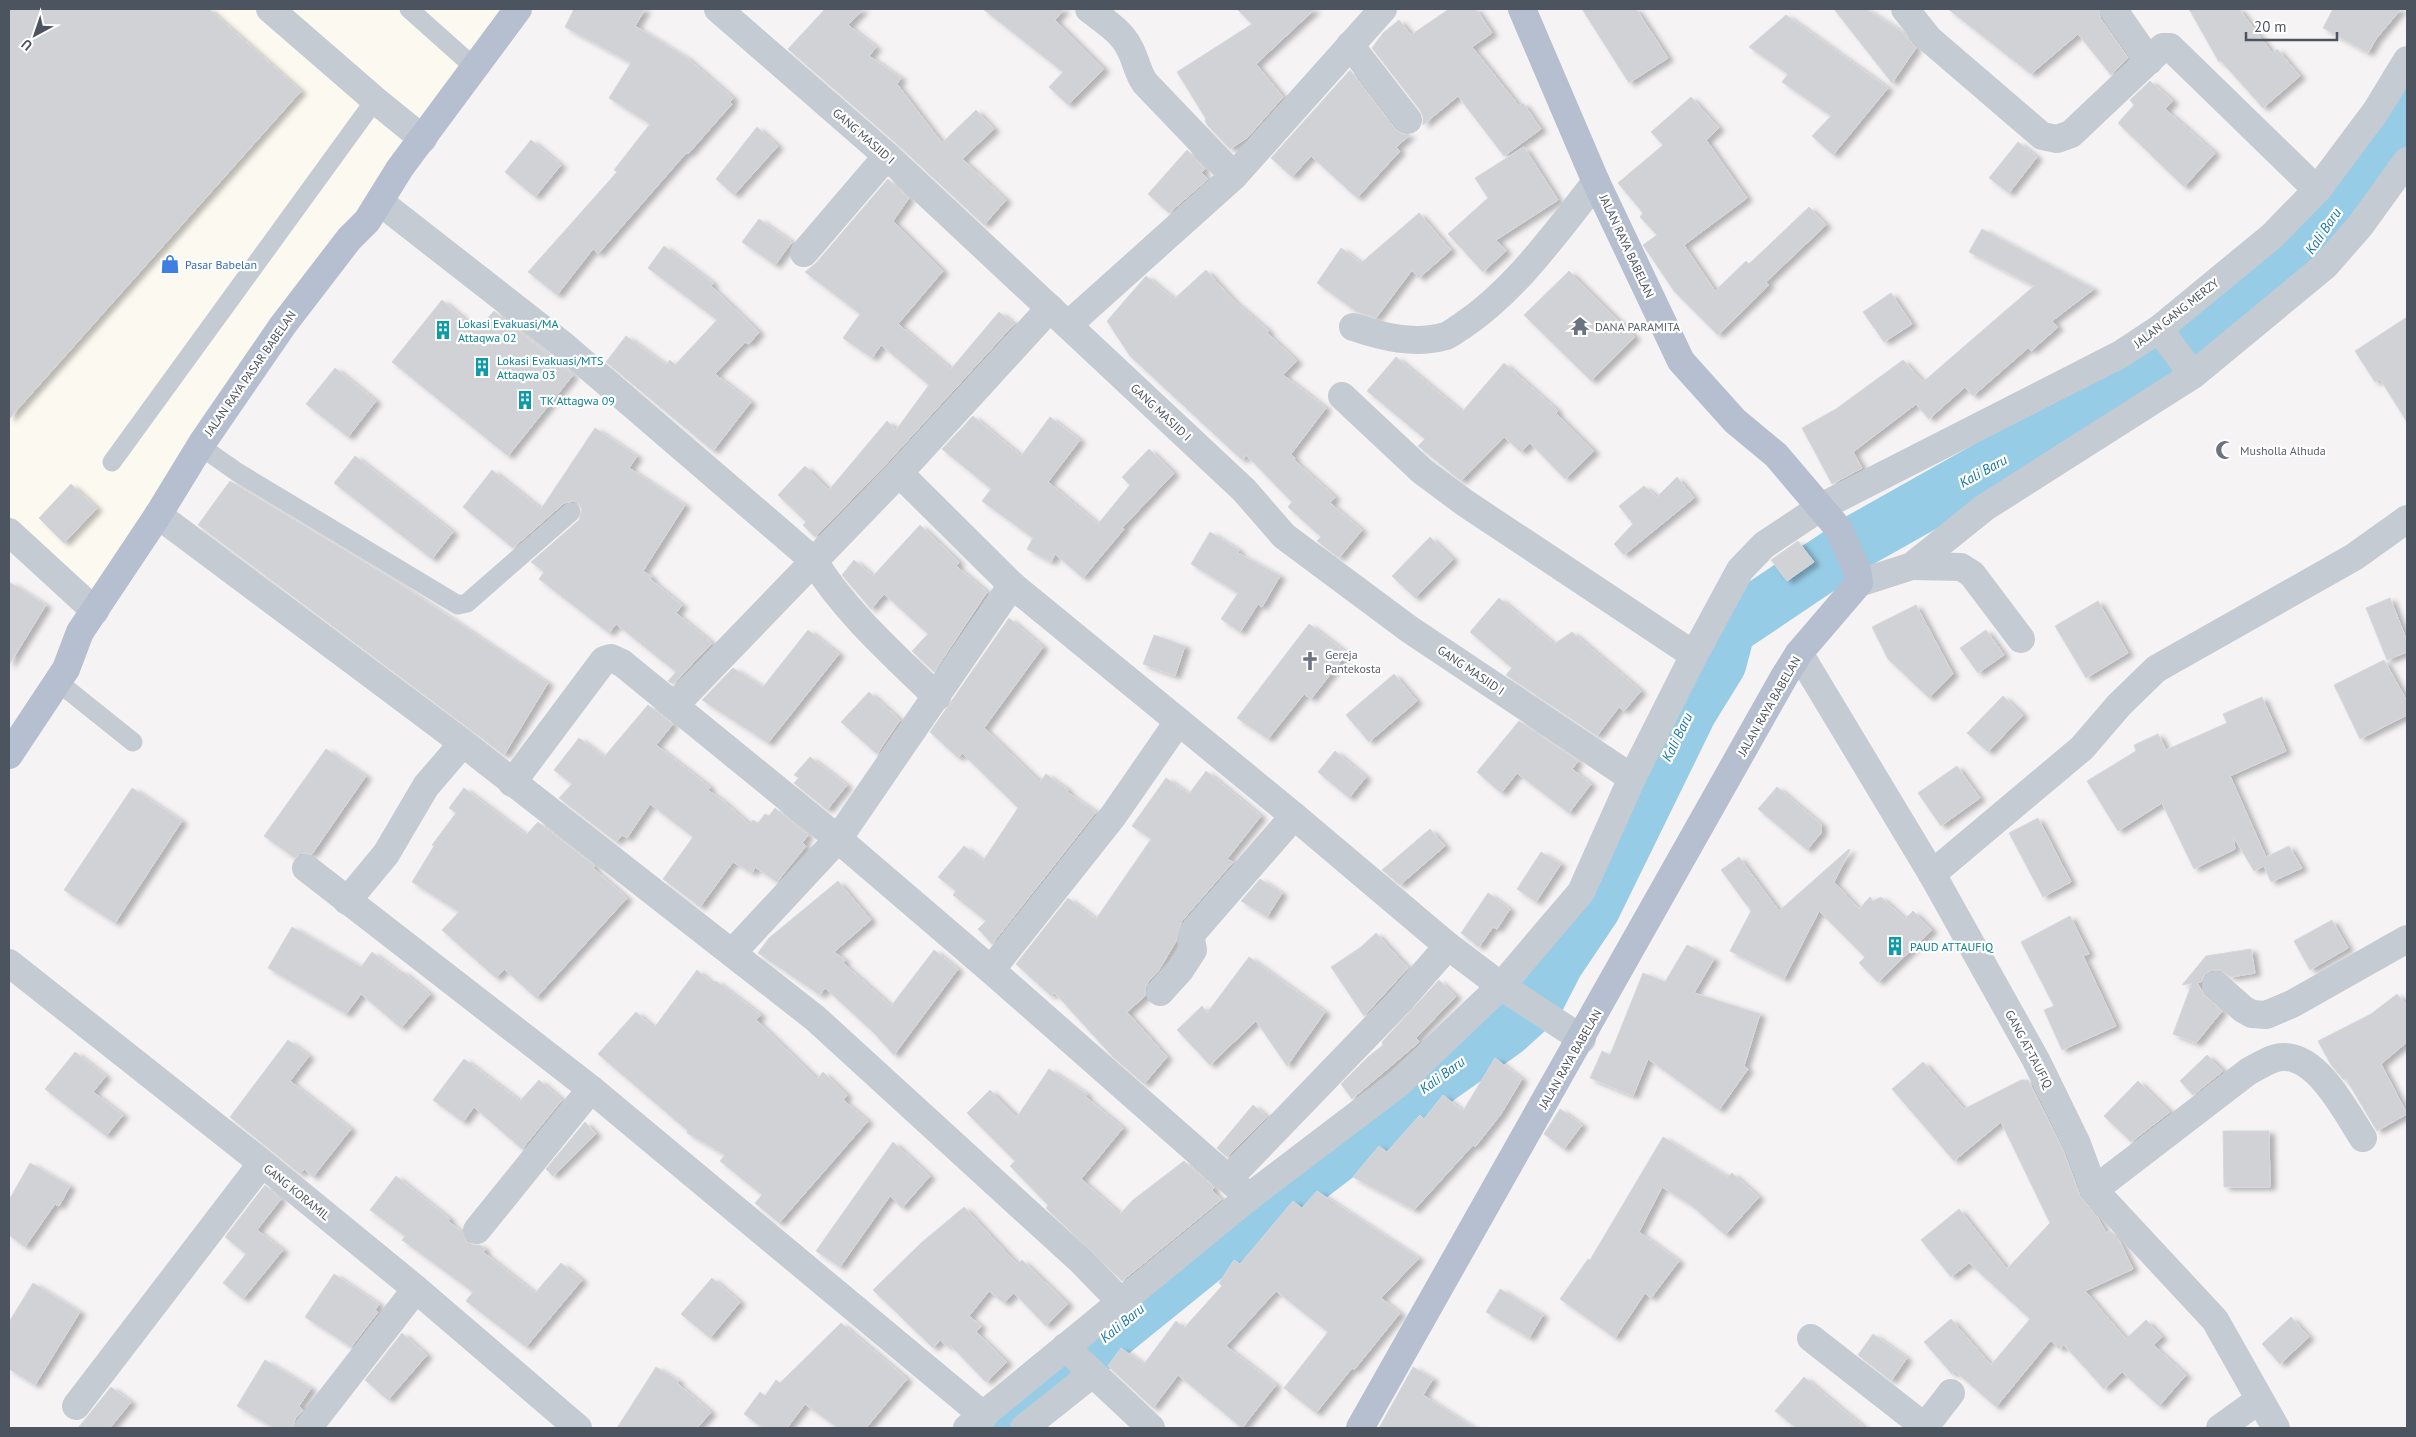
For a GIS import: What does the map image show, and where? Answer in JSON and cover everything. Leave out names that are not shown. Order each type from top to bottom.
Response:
[{"type":"main road","name":"JALAN RAYA PASAR BABELAN","points":[[9,755],[66,669],[80,632],[158,516],[200,446],[283,325],[349,239],[367,221],[400,168],[518,9]]},
{"type":"main road","name":"JALAN RAYA BABELAN","points":[[1360,1428],[1582,1039],[1779,686],[1799,653],[1858,576],[1838,528],[1821,507],[1776,455],[1735,421],[1681,361],[1596,182],[1522,9]]},
{"type":"street","points":[[270,9],[423,139]]},
{"type":"street","name":"GANG MASJID I","points":[[718,9],[887,156],[1244,490],[1284,536],[1409,630],[1632,778]]},
{"type":"street","points":[[1090,9],[1119,34],[1128,45],[1137,70],[1145,83],[1234,176]]},
{"type":"street","points":[[675,705],[899,473],[1059,317],[1234,176],[1383,9]]},
{"type":"street","points":[[1904,9],[1930,39],[2042,136],[2056,139],[2071,134],[2163,47],[2170,46],[2317,190]]},
{"type":"street","points":[[2113,9],[2148,61]]},
{"type":"street","points":[[1350,45],[1408,120]]},
{"type":"street","name":"JALAN GANG MERZY","points":[[1079,1361],[1122,1303],[1249,1198],[1399,1083],[1512,993],[1581,892],[1632,778],[1694,655],[1740,570],[1764,545],[1821,507],[2162,333],[2272,236],[2317,190],[2376,111],[2407,60]]},
{"type":"street","points":[[804,253],[887,156]]},
{"type":"street","points":[[1912,566],[1984,508],[2188,368],[2325,266],[2360,226],[2407,161]]},
{"type":"street","points":[[1352,327],[1374,334],[1415,341],[1448,336],[1476,317],[1516,280],[1596,182]]},
{"type":"street","points":[[380,202],[563,345],[813,560],[830,588],[876,638],[937,697]]},
{"type":"street","points":[[2162,333],[2188,368]]},
{"type":"street","points":[[1342,396],[1436,481],[1694,655]]},
{"type":"street","points":[[899,473],[1012,585],[1294,816],[1448,946],[1512,993],[1582,1039]]},
{"type":"street","points":[[158,516],[463,744],[815,1018],[1082,1261],[1122,1303]]},
{"type":"street","points":[[1932,874],[2082,748],[2118,705],[2156,669],[2354,557],[2407,519]]},
{"type":"street","points":[[9,532],[95,611]]},
{"type":"street","points":[[1858,576],[1912,566],[1961,567],[1972,574],[2021,639]]},
{"type":"street","points":[[732,953],[838,838],[937,697],[1012,585]]},
{"type":"street","name":"GANG AT-TAUFIQ","points":[[1799,653],[1932,874],[2036,1060],[2077,1144],[2094,1190],[2215,1320],[2276,1428]]},
{"type":"street","points":[[512,784],[604,660],[611,658],[622,663],[838,838],[991,970],[1249,1198]]},
{"type":"street","points":[[991,970],[1112,816],[1178,722]]},
{"type":"street","points":[[347,901],[386,854],[426,786],[463,744]]},
{"type":"street","points":[[1160,992],[1180,970],[1193,950],[1190,939],[1193,932],[1294,816]]},
{"type":"street","points":[[306,868],[591,1089],[975,1422],[1079,1361]]},
{"type":"street","points":[[2216,985],[2243,1009],[2252,1014],[2266,1015],[2292,1004],[2407,939]]},
{"type":"street","points":[[1228,1178],[1399,1002],[1448,946]]},
{"type":"street","name":"GANG KORAMIL","points":[[9,963],[262,1163],[416,1290],[578,1428]]},
{"type":"street","points":[[2094,1190],[2249,1071],[2276,1058],[2285,1057],[2310,1065],[2321,1077],[2363,1138]]},
{"type":"street","points":[[477,1230],[591,1089]]},
{"type":"street","points":[[76,1406],[262,1163]]},
{"type":"street","points":[[308,1428],[416,1290]]},
{"type":"street","points":[[1811,1338],[1924,1428],[1951,1393]]},
{"type":"street","points":[[1024,1428],[1079,1361]]},
{"type":"street","points":[[1079,1361],[1151,1428]]},
{"type":"street","points":[[2220,1428],[2259,1400]]},
{"type":"lane","points":[[409,9],[474,67]]},
{"type":"lane","points":[[112,462],[375,100]]},
{"type":"lane","points":[[200,446],[245,477],[458,606],[467,602],[570,512]]},
{"type":"lane","points":[[58,682],[133,742]]},
{"type":"shaded area","name":"Pasar Babelan","points":[[9,9],[519,9],[95,611],[9,532]]},
{"type":"building","points":[[9,9],[209,9],[301,91],[9,419]]},
{"type":"building","points":[[574,9],[645,9],[635,26],[687,58],[733,98],[730,102],[732,104],[688,154],[687,152],[598,254],[593,249],[557,295],[528,272],[617,172],[614,170],[650,124],[609,98],[631,63],[565,27]]},
{"type":"building","points":[[825,9],[863,9],[848,25],[876,47],[869,56],[901,78],[897,84],[942,143],[976,110],[994,129],[962,159],[1006,200],[984,225],[898,145],[788,49]]},
{"type":"building","points":[[983,9],[1064,9],[1055,20],[1104,69],[1068,105],[1049,87],[1063,72]]},
{"type":"building","points":[[1237,9],[1315,9],[1256,64],[1283,97],[1248,137],[1230,149],[1208,126],[1205,121],[1206,119],[1177,72],[1252,24]]},
{"type":"building","points":[[1449,9],[1476,9],[1492,33],[1472,47],[1519,106],[1523,103],[1541,129],[1504,156],[1458,96],[1423,125],[1423,117],[1420,110],[1372,48],[1383,33],[1399,20],[1411,35]]},
{"type":"building","points":[[1582,9],[1636,9],[1668,58],[1629,83]]},
{"type":"building","points":[[1834,9],[1866,9],[1904,33],[1916,48],[1892,83]]},
{"type":"building","points":[[1948,9],[2098,9],[2100,18],[2128,58],[2111,75],[2078,34],[2031,74]]},
{"type":"building","points":[[2189,9],[2239,9],[2272,53],[2277,49],[2300,76],[2263,108],[2221,61],[2219,62]]},
{"type":"building","points":[[2333,9],[2401,9],[2376,39],[2368,53],[2323,28]]},
{"type":"building","points":[[1786,15],[1888,88],[1833,155],[1812,136],[1831,116],[1782,82],[1788,74],[1749,47]]},
{"type":"building","points":[[1350,70],[1396,130],[1402,134],[1410,135],[1396,147],[1400,151],[1357,198],[1311,156],[1292,177],[1271,158]]},
{"type":"building","points":[[2150,81],[2173,101],[2165,109],[2215,153],[2184,187],[2118,123],[2134,105],[2130,100]]},
{"type":"building","points":[[1691,97],[1719,128],[1706,140],[1747,198],[1684,245],[1715,291],[1746,261],[1749,264],[1809,207],[1826,225],[1766,282],[1769,285],[1718,335],[1674,291],[1643,245],[1657,235],[1640,217],[1643,213],[1618,183],[1663,145],[1651,132]]},
{"type":"building","points":[[757,127],[778,146],[734,195],[716,179]]},
{"type":"building","points":[[531,140],[561,165],[535,197],[505,172]]},
{"type":"building","points":[[2018,142],[2037,157],[2009,193],[1989,178]]},
{"type":"building","points":[[1524,147],[1558,200],[1496,240],[1506,251],[1483,272],[1448,234],[1488,198],[1475,178]]},
{"type":"building","points":[[1187,150],[1205,169],[1201,172],[1208,179],[1169,213],[1148,194]]},
{"type":"building","points":[[888,179],[909,198],[893,221],[943,271],[898,324],[951,369],[999,312],[1014,324],[888,462],[815,537],[803,525],[806,522],[778,495],[805,466],[829,490],[887,421],[896,430],[929,385],[881,345],[872,358],[843,338],[860,314],[805,272],[816,263]]},
{"type":"building","points":[[1419,213],[1451,250],[1419,278],[1412,270],[1376,318],[1357,312],[1317,283],[1341,248],[1361,263]]},
{"type":"building","points":[[759,219],[792,242],[775,265],[742,242]]},
{"type":"building","points":[[1982,229],[2094,289],[2052,321],[2058,327],[2031,351],[2028,348],[1973,396],[1965,387],[1929,419],[1916,404],[1853,452],[1862,468],[1832,484],[1802,428],[1836,409],[1903,360],[1923,382],[2034,286],[1969,252]]},
{"type":"building","points":[[664,246],[713,283],[711,286],[759,332],[749,344],[745,342],[715,374],[751,402],[713,451],[606,362],[626,336],[666,365],[670,360],[675,365],[717,320],[648,268]]},
{"type":"building","points":[[1206,270],[1234,301],[1269,331],[1267,333],[1297,361],[1283,375],[1326,408],[1291,454],[1295,458],[1294,460],[1335,497],[1330,503],[1362,530],[1339,558],[1317,541],[1321,537],[1288,507],[1292,502],[1246,455],[1242,460],[1130,356],[1107,321],[1146,276],[1174,299]]},
{"type":"building","name":"DANA PARAMITA","points":[[1569,271],[1635,337],[1591,381],[1524,315]]},
{"type":"building","points":[[1891,293],[1912,324],[1884,342],[1863,312]]},
{"type":"building","points":[[442,300],[477,330],[494,311],[573,375],[508,456],[392,362]]},
{"type":"building","points":[[2407,317],[2407,422],[2380,379],[2375,382],[2355,351]]},
{"type":"building","points":[[1396,357],[1462,412],[1504,363],[1558,411],[1556,413],[1594,451],[1565,479],[1530,443],[1521,452],[1504,437],[1461,481],[1418,446],[1425,439],[1367,391]]},
{"type":"building","points":[[335,368],[376,401],[348,437],[306,404]]},
{"type":"building","points":[[973,416],[1021,456],[1050,417],[1080,440],[1048,482],[1098,524],[1130,485],[1122,477],[1149,449],[1174,473],[1122,528],[1124,529],[1083,578],[1055,554],[1051,562],[1027,549],[1033,538],[982,501],[991,489],[942,449]]},
{"type":"building","points":[[595,428],[637,456],[629,468],[685,505],[643,571],[682,605],[676,613],[712,643],[673,684],[668,681],[676,672],[616,624],[609,633],[539,579],[544,572],[531,562],[579,520],[582,510],[579,504],[574,501],[564,503],[513,548],[463,507],[492,470],[541,509]]},
{"type":"building","points":[[355,456],[453,532],[432,559],[334,483]]},
{"type":"building","points":[[1677,477],[1694,498],[1624,555],[1614,544],[1633,524],[1619,506],[1644,486],[1657,497]]},
{"type":"building","points":[[230,481],[394,580],[548,683],[504,755],[198,525]]},
{"type":"building","points":[[71,484],[97,508],[64,543],[39,518]]},
{"type":"building","points":[[920,525],[959,562],[956,566],[987,592],[934,672],[912,651],[928,634],[884,594],[871,609],[842,575],[854,560],[873,576]]},
{"type":"building","points":[[1210,532],[1239,550],[1238,553],[1280,576],[1262,607],[1258,604],[1240,632],[1221,619],[1238,593],[1191,564]]},
{"type":"building","points":[[1430,537],[1453,559],[1415,598],[1392,576]]},
{"type":"building","points":[[1798,541],[1814,562],[1787,581],[1771,560]]},
{"type":"building","points":[[9,582],[46,605],[9,665]]},
{"type":"building","points":[[1499,598],[1554,644],[1572,632],[1641,691],[1624,711],[1619,707],[1597,736],[1506,675],[1512,668],[1470,632]]},
{"type":"building","points":[[2390,598],[2407,641],[2407,652],[2387,660],[2366,608]]},
{"type":"building","points":[[2098,601],[2128,653],[2086,678],[2055,626]]},
{"type":"building","points":[[1916,605],[1953,674],[1929,698],[1888,659],[1872,627]]},
{"type":"building","points":[[1009,618],[1043,647],[984,728],[1040,782],[1046,774],[1068,790],[1067,792],[1096,812],[992,944],[978,929],[986,921],[953,895],[956,891],[938,877],[964,846],[983,861],[1018,808],[962,753],[958,758],[930,732]]},
{"type":"building","points":[[1309,624],[1347,653],[1311,699],[1304,694],[1268,739],[1237,718]]},
{"type":"building","points":[[808,630],[839,654],[768,743],[702,700],[733,668],[763,687]]},
{"type":"building","points":[[1986,630],[2004,655],[1978,673],[1960,648]]},
{"type":"building","points":[[1154,635],[1185,646],[1175,676],[1143,664]]},
{"type":"building","points":[[2384,660],[2407,701],[2407,715],[2360,739],[2334,685]]},
{"type":"building","points":[[1394,674],[1417,701],[1369,742],[1346,715]]},
{"type":"building","points":[[869,692],[900,720],[877,754],[841,722]]},
{"type":"building","points":[[2003,696],[2023,715],[1988,752],[1967,733]]},
{"type":"building","points":[[2262,697],[2286,751],[2230,776],[2266,857],[2289,846],[2302,868],[2271,882],[2264,866],[2254,871],[2233,836],[2235,849],[2194,869],[2162,803],[2118,831],[2087,781],[2136,751],[2134,745],[2158,734],[2166,750],[2227,723],[2223,714]]},
{"type":"building","points":[[648,705],[673,724],[656,745],[710,787],[708,790],[749,824],[753,820],[758,823],[765,814],[769,816],[775,808],[808,835],[802,843],[806,846],[777,882],[755,867],[752,873],[733,862],[700,907],[663,879],[693,837],[650,804],[627,838],[622,835],[616,842],[559,798],[572,784],[554,770],[579,738],[604,757]]},
{"type":"building","points":[[1519,721],[1578,761],[1572,769],[1591,784],[1569,813],[1517,773],[1501,793],[1477,772]]},
{"type":"building","points":[[326,749],[366,776],[312,854],[301,853],[295,858],[264,836]]},
{"type":"building","points":[[1335,751],[1366,777],[1349,798],[1318,772]]},
{"type":"building","points":[[810,757],[847,785],[827,810],[794,783],[799,778],[794,775]]},
{"type":"building","points":[[1957,766],[1980,798],[1941,826],[1918,793]]},
{"type":"building","points":[[1206,771],[1261,816],[1227,859],[1233,862],[1181,922],[1176,941],[1159,970],[1148,982],[1145,988],[1145,996],[1127,1012],[1167,1057],[1144,1084],[1113,1057],[1054,992],[1051,996],[1016,964],[1068,898],[1096,919],[1151,839],[1132,826],[1166,778],[1189,794]]},
{"type":"building","points":[[1777,787],[1821,824],[1821,833],[1807,850],[1758,809]]},
{"type":"building","points":[[132,788],[182,821],[115,923],[64,890]]},
{"type":"building","points":[[464,788],[526,835],[538,822],[595,866],[593,868],[627,898],[536,998],[504,969],[496,978],[442,930],[459,912],[412,882],[434,846],[432,845],[456,813],[449,808]]},
{"type":"building","points":[[2038,818],[2071,882],[2043,897],[2009,833]]},
{"type":"building","points":[[1430,829],[1445,846],[1400,885],[1382,870]]},
{"type":"building","points":[[1849,849],[1834,882],[1859,909],[1870,897],[1873,901],[1881,897],[1905,919],[1913,911],[1932,930],[1878,982],[1859,963],[1865,957],[1819,911],[1784,979],[1730,951],[1751,911],[1721,870],[1739,857],[1779,911]]},
{"type":"building","points":[[1541,852],[1561,864],[1536,902],[1517,889]]},
{"type":"building","points":[[1260,879],[1282,893],[1267,917],[1241,901]]},
{"type":"building","points":[[838,881],[871,920],[834,952],[845,960],[843,963],[891,1006],[934,950],[958,969],[894,1055],[873,1032],[825,988],[820,995],[758,953],[769,938]]},
{"type":"building","points":[[1488,893],[1510,909],[1497,929],[1493,927],[1479,947],[1461,933]]},
{"type":"building","points":[[2070,916],[2089,954],[2083,956],[2116,1026],[2062,1050],[2044,1010],[2054,1006],[2021,942]]},
{"type":"building","points":[[2332,920],[2348,948],[2310,970],[2294,941]]},
{"type":"building","points":[[292,927],[361,967],[372,952],[400,973],[402,971],[430,994],[401,1028],[361,994],[346,1014],[268,968]]},
{"type":"building","points":[[1376,933],[1408,968],[1364,1016],[1331,967],[1361,947]]},
{"type":"building","points":[[1687,945],[1714,959],[1694,993],[1760,1014],[1744,1066],[1748,1069],[1719,1110],[1648,1059],[1633,1096],[1590,1078],[1602,1051],[1610,1055],[1643,973],[1665,982]]},
{"type":"building","points":[[2251,949],[2255,973],[2231,977],[2220,970],[2212,970],[2205,974],[2201,982],[2197,983],[2205,996],[2222,1011],[2196,1043],[2173,1034],[2192,983],[2182,985],[2206,956]]},
{"type":"building","points":[[1249,957],[1325,1012],[1287,1066],[1256,1021],[1210,1065],[1177,1030],[1202,1006],[1207,1013]]},
{"type":"building","points":[[697,970],[713,984],[716,981],[761,1015],[756,1020],[817,1079],[823,1072],[847,1095],[843,1100],[868,1121],[779,1223],[755,1203],[762,1195],[720,1161],[725,1155],[687,1133],[688,1131],[598,1054],[636,1012],[654,1028]]},
{"type":"building","points":[[1439,980],[1456,996],[1416,1038],[1419,1042],[1352,1099],[1341,1084],[1383,1045],[1382,1042]]},
{"type":"building","points":[[2397,994],[2407,1006],[2407,1042],[2381,1064],[2407,1114],[2377,1131],[2346,1079],[2344,1080],[2331,1065],[2318,1041],[2371,1014]]},
{"type":"building","points":[[288,1040],[309,1056],[290,1081],[351,1129],[313,1177],[304,1169],[300,1174],[230,1117]]},
{"type":"building","points":[[75,1052],[106,1076],[93,1092],[123,1115],[106,1136],[45,1089]]},
{"type":"building","points":[[2207,1055],[2223,1071],[2193,1095],[2180,1081]]},
{"type":"building","points":[[1495,1058],[1522,1079],[1501,1114],[1475,1147],[1473,1145],[1414,1210],[1353,1177],[1379,1146],[1387,1152],[1420,1115],[1424,1119],[1443,1095],[1463,1111]]},
{"type":"building","points":[[464,1059],[520,1101],[539,1080],[562,1100],[522,1149],[474,1107],[463,1122],[433,1100]]},
{"type":"building","points":[[1923,1062],[1964,1109],[2021,1080],[2028,1080],[2063,1150],[2080,1196],[2098,1218],[2106,1233],[2110,1231],[2119,1240],[2133,1269],[2085,1291],[2126,1339],[2146,1320],[2162,1337],[2153,1345],[2186,1375],[2159,1406],[2122,1372],[2104,1389],[2064,1345],[2059,1349],[2051,1340],[1996,1407],[1955,1371],[1952,1374],[1924,1342],[1951,1319],[1991,1365],[2030,1319],[1969,1263],[1951,1277],[1921,1240],[1959,1209],[2007,1269],[2050,1223],[2001,1122],[1954,1161],[1892,1089]]},
{"type":"building","points":[[1049,1069],[1087,1094],[1086,1097],[1123,1128],[1081,1179],[1120,1214],[1133,1200],[1184,1161],[1214,1187],[1212,1190],[1221,1200],[1122,1281],[1046,1208],[1048,1205],[1010,1166],[1015,1161],[967,1113],[990,1090],[1017,1117]]},
{"type":"building","points":[[2138,1081],[2170,1112],[2131,1142],[2104,1116]]},
{"type":"building","points":[[1253,1105],[1267,1117],[1227,1157],[1217,1148]]},
{"type":"building","points":[[1560,1109],[1582,1125],[1564,1149],[1544,1134]]},
{"type":"building","points":[[585,1122],[596,1134],[553,1176],[546,1169]]},
{"type":"building","points":[[2223,1131],[2269,1131],[2270,1187],[2224,1187]]},
{"type":"building","points":[[1663,1137],[1728,1177],[1732,1173],[1759,1197],[1725,1235],[1691,1205],[1662,1187],[1639,1232],[1679,1261],[1651,1298],[1645,1293],[1615,1338],[1560,1299],[1588,1259],[1590,1260]]},
{"type":"building","points":[[893,1142],[930,1176],[902,1208],[890,1196],[840,1267],[816,1251]]},
{"type":"building","points":[[30,1163],[70,1186],[59,1206],[55,1204],[25,1247],[9,1235],[9,1200]]},
{"type":"building","points":[[396,1176],[450,1219],[448,1221],[462,1232],[467,1242],[480,1245],[485,1249],[483,1252],[535,1293],[561,1263],[582,1280],[526,1347],[466,1301],[473,1292],[402,1240],[405,1236],[370,1210]]},
{"type":"building","points":[[265,1185],[281,1199],[257,1230],[283,1250],[243,1299],[223,1283],[246,1254],[225,1237]]},
{"type":"building","points":[[1317,1191],[1419,1258],[1381,1298],[1400,1313],[1316,1413],[1284,1388],[1328,1332],[1276,1291],[1226,1346],[1276,1385],[1242,1428],[1178,1375],[1153,1408],[1108,1366],[1121,1348],[1144,1364],[1176,1321],[1184,1328],[1222,1286],[1219,1283],[1234,1260],[1240,1264],[1293,1201],[1302,1208]]},
{"type":"building","points":[[964,1207],[1017,1264],[1022,1260],[1068,1304],[1046,1326],[1014,1293],[1004,1303],[989,1291],[969,1316],[981,1326],[976,1332],[1007,1362],[986,1382],[950,1345],[948,1347],[940,1340],[933,1348],[873,1290],[921,1243]]},
{"type":"building","points":[[334,1274],[379,1304],[375,1310],[378,1312],[351,1347],[305,1317]]},
{"type":"building","points":[[712,1278],[740,1302],[710,1338],[681,1314]]},
{"type":"building","points":[[33,1283],[80,1312],[35,1385],[9,1369],[9,1322]]},
{"type":"building","points":[[1500,1289],[1543,1315],[1529,1338],[1486,1312]]},
{"type":"building","points":[[2291,1317],[2309,1337],[2280,1364],[2262,1344]]},
{"type":"building","points":[[841,1323],[907,1379],[866,1428],[838,1428],[805,1404],[787,1428],[763,1428],[744,1414],[760,1392],[765,1396],[776,1380],[780,1383]]},
{"type":"building","points":[[402,1333],[427,1355],[388,1400],[365,1380]]},
{"type":"building","points":[[1873,1334],[1907,1358],[1891,1381],[1858,1355]]},
{"type":"building","points":[[265,1360],[311,1388],[299,1406],[303,1410],[295,1419],[293,1428],[274,1428],[237,1406]]},
{"type":"building","points":[[656,1367],[679,1381],[677,1383],[711,1412],[697,1428],[617,1428]]},
{"type":"building","points":[[1413,1367],[1433,1379],[1423,1395],[1474,1428],[1379,1428]]},
{"type":"building","points":[[1804,1377],[1865,1428],[1796,1428],[1775,1411]]},
{"type":"building","points":[[111,1387],[131,1402],[110,1428],[78,1428]]},
{"type":"waterway","name":"Kali Baru","points":[[993,1428],[1213,1250],[1436,1079],[1505,1030],[1536,1002],[1556,963],[1593,908],[1690,710],[1719,663],[1728,629],[1862,539],[2100,405],[2152,370],[2195,330],[2233,302],[2307,256],[2407,104]]},
{"type":"place","name":"Pasar Babelan","points":[[170,264]]},
{"type":"place","name":"DANA PARAMITA","points":[[1580,326]]},
{"type":"place","name":"Lokasi Evakuasi/MA Attaqwa 02","points":[[443,330]]},
{"type":"place","name":"Lokasi Evakuasi/MTS Attaqwa 03","points":[[482,367]]},
{"type":"place","name":"TK Attagwa 09","points":[[525,400]]},
{"type":"place","name":"Musholla Alhuda","points":[[2225,450]]},
{"type":"place","name":"Gereja Pantekosta","points":[[1310,661]]},
{"type":"place","name":"PAUD ATTAUFIQ","points":[[1895,946]]}]
